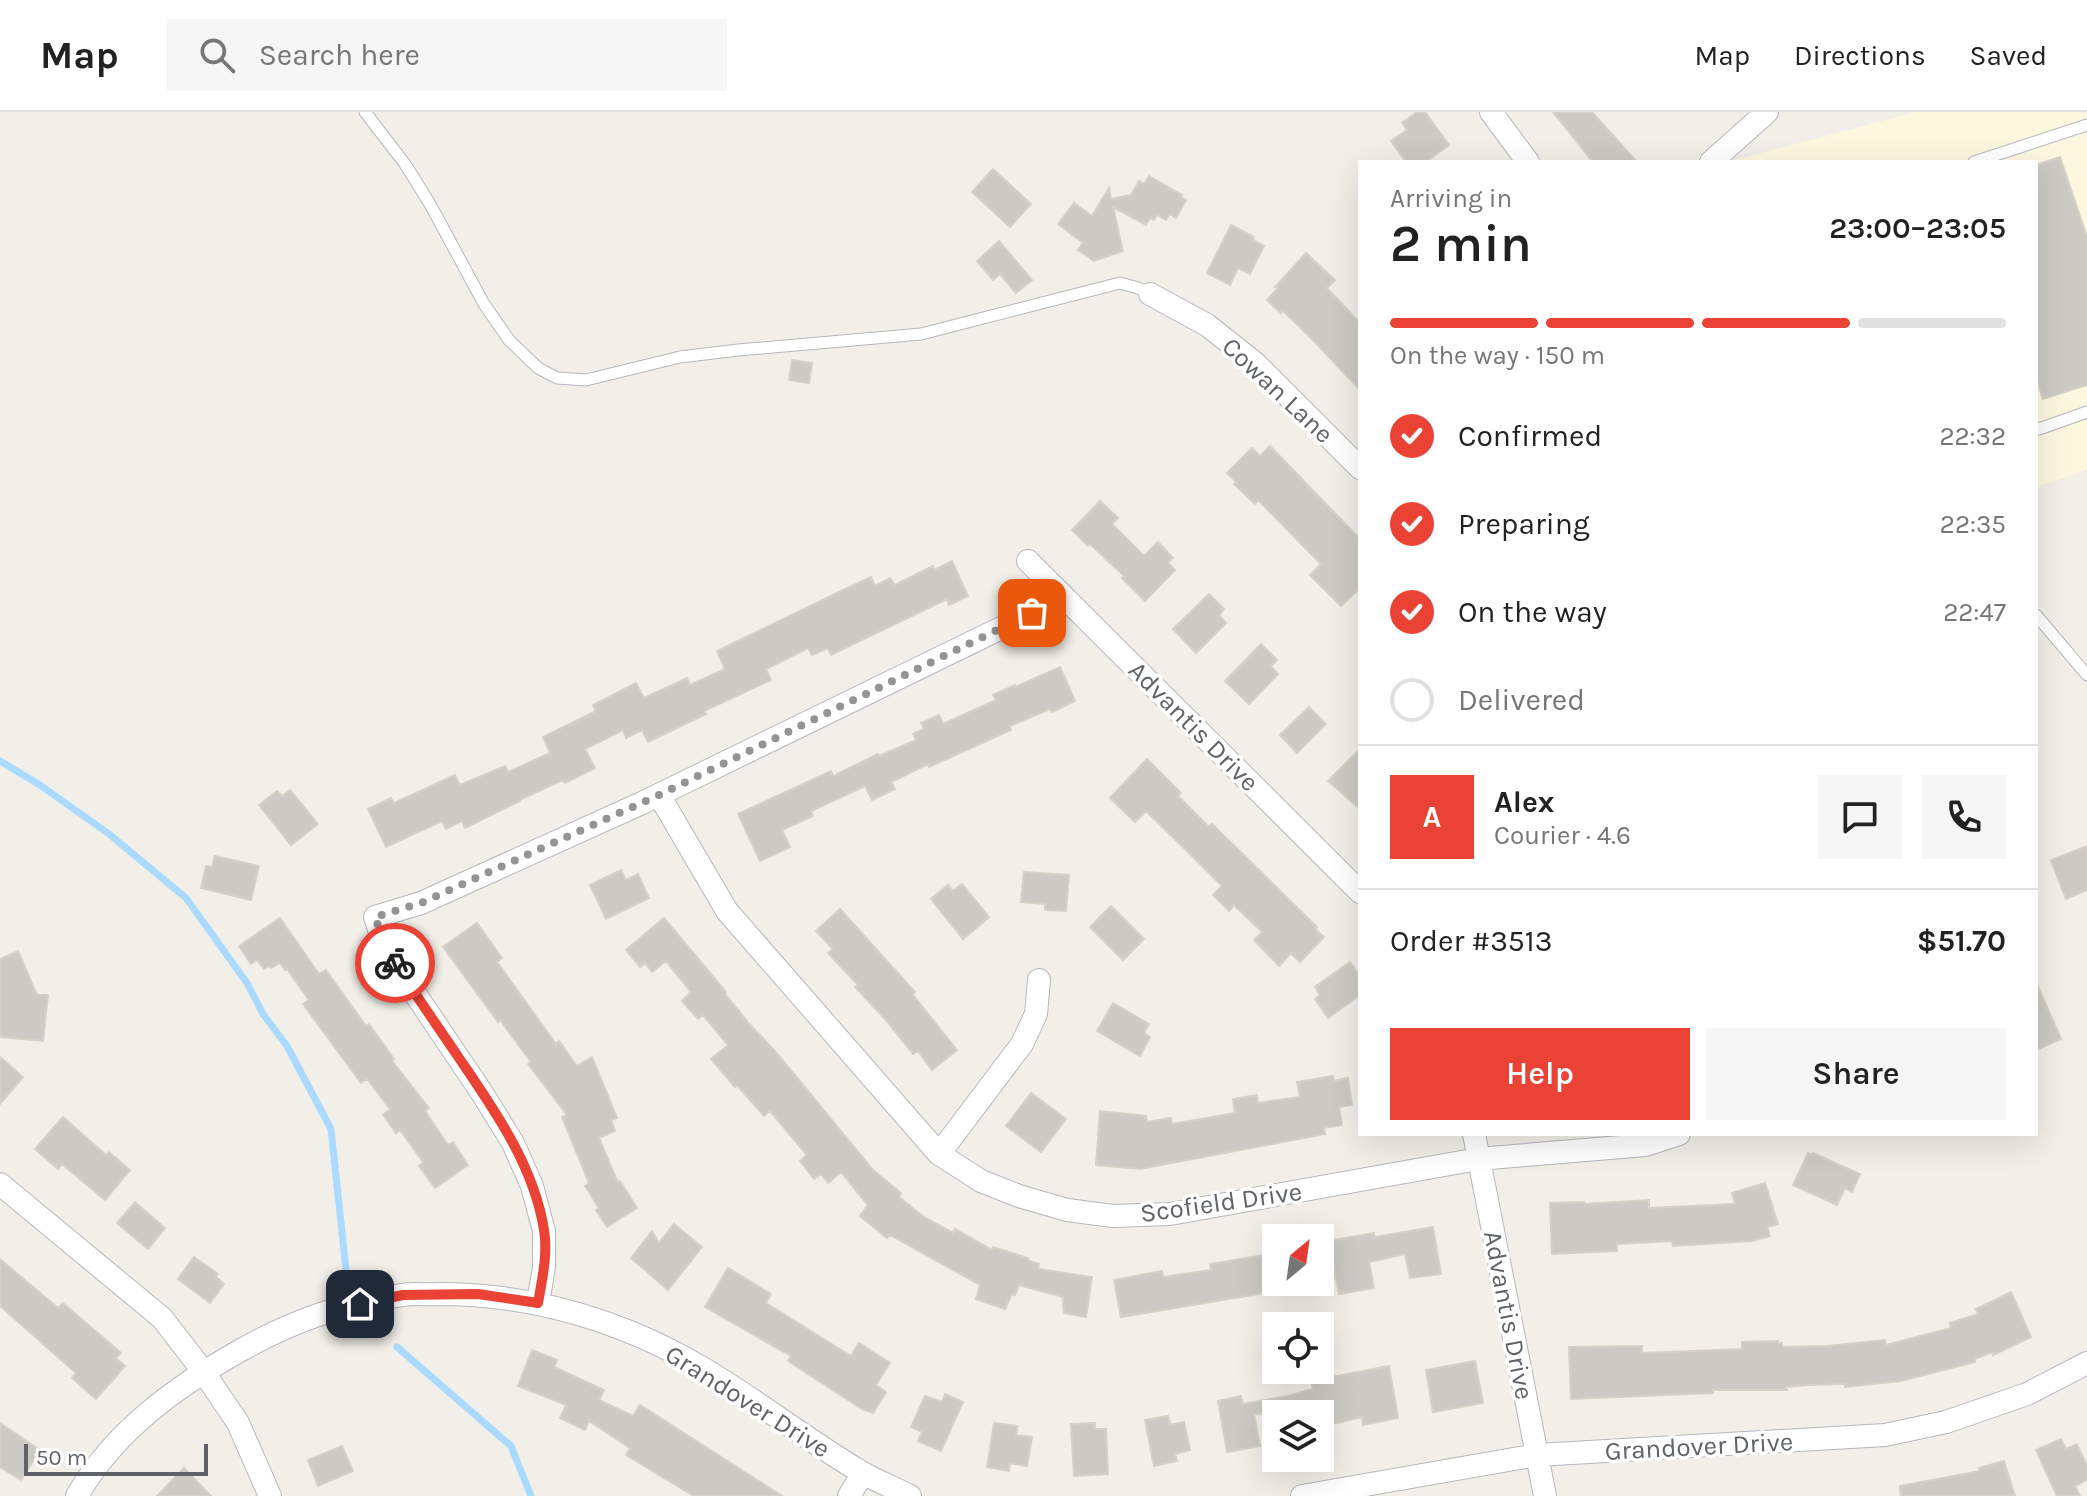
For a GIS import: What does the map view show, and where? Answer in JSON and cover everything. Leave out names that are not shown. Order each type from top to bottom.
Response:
[{"type":"street","points":[[1491,112],[1527,160]]},
{"type":"street","points":[[1713,160],[1767,112]]},
{"type":"street","name":"Cowan Lane","points":[[1150,294],[1207,325],[1255,363],[1358,466]]},
{"type":"street","name":"Advantis Drive","points":[[1028,561],[1358,890]]},
{"type":"street","points":[[538,1303],[544,1267],[544,1231],[532,1186],[513,1143],[387,952],[375,917],[421,903],[659,795],[1032,613],[1060,594]]},
{"type":"street","name":"Scofield Drive","points":[[659,795],[727,911],[939,1154],[981,1181],[1019,1196],[1067,1210],[1113,1216],[1170,1214],[1478,1159],[1645,1145],[1673,1136]]},
{"type":"street","points":[[939,1154],[1022,1044],[1036,1014],[1039,980]]},
{"type":"street","name":"Advantis Drive","points":[[1474,1136],[1545,1496]]},
{"type":"street","points":[[0,1184],[162,1318],[238,1423],[270,1496]]},
{"type":"street","name":"Grandover Drive","points":[[77,1496],[88,1476],[139,1420],[203,1371],[265,1337],[339,1308],[403,1295],[478,1294],[538,1303],[590,1317],[651,1341],[703,1368],[863,1473],[910,1496]]},
{"type":"street","name":"Grandover Drive","points":[[1302,1496],[1537,1455],[1885,1435],[1946,1422],[2027,1394],[2087,1363]]},
{"type":"street","points":[[849,1496],[863,1473]]},
{"type":"lane","points":[[365,112],[405,164],[484,304],[509,340],[538,368],[557,378],[586,380],[680,357],[921,334],[1120,283],[1150,294]]},
{"type":"lane","points":[[1980,160],[2086,127],[2080,112]]},
{"type":"lane","points":[[2038,429],[2087,412]]},
{"type":"lane","points":[[2038,617],[2087,675]]},
{"type":"shaded area","points":[[1915,112],[2087,112],[2087,470],[2038,486],[2038,160],[1735,160]]},
{"type":"building","points":[[1417,112],[1425,112],[1449,145],[1429,160],[1405,160],[1391,141],[1407,130],[1402,123]]},
{"type":"building","points":[[1553,112],[1592,112],[1635,160],[1591,160]]},
{"type":"building","points":[[2060,157],[2087,237],[2087,385],[2043,399],[2038,384],[2038,164]]},
{"type":"building","points":[[993,169],[1031,204],[1010,227],[972,192]]},
{"type":"building","points":[[1149,176],[1186,200],[1176,218],[1170,214],[1166,220],[1157,215],[1154,220],[1150,218],[1146,225],[1113,207],[1123,251],[1094,261],[1078,250],[1083,243],[1058,224],[1074,203],[1092,216],[1109,188],[1111,199],[1131,195],[1139,181],[1144,184]]},
{"type":"building","points":[[1231,225],[1264,246],[1250,274],[1238,268],[1230,285],[1207,273]]},
{"type":"building","points":[[999,241],[1032,280],[1016,293],[1000,274],[993,280],[977,261]]},
{"type":"building","points":[[1306,253],[1335,280],[1327,288],[1358,321],[1358,388],[1310,337],[1267,300],[1278,288],[1275,287]]},
{"type":"building","points":[[792,360],[812,363],[809,383],[789,380]]},
{"type":"building","points":[[1270,446],[1358,537],[1358,590],[1341,606],[1310,575],[1321,564],[1258,500],[1255,504],[1234,484],[1236,482],[1227,473],[1252,448],[1260,456]]},
{"type":"building","points":[[1100,501],[1118,518],[1112,524],[1144,556],[1158,542],[1173,558],[1168,563],[1175,570],[1145,601],[1122,578],[1124,576],[1072,530]]},
{"type":"building","points":[[952,561],[968,596],[949,605],[947,599],[831,655],[828,648],[812,655],[808,648],[766,669],[771,680],[704,711],[706,714],[648,742],[642,730],[626,738],[623,730],[585,749],[595,768],[519,800],[465,828],[462,821],[446,829],[442,821],[386,847],[368,809],[391,798],[394,803],[455,775],[460,785],[505,766],[508,772],[550,753],[543,737],[596,711],[593,705],[636,683],[644,698],[687,678],[690,685],[725,669],[717,651],[839,592],[871,577],[875,586],[890,578],[895,585],[933,566],[934,570]]},
{"type":"building","points":[[1209,594],[1224,609],[1219,615],[1226,623],[1196,653],[1173,629]]},
{"type":"building","points":[[1261,644],[1277,660],[1271,666],[1278,674],[1249,704],[1225,681]]},
{"type":"building","points":[[1060,667],[1075,701],[1010,726],[1011,730],[891,782],[895,789],[872,800],[865,786],[811,811],[813,816],[782,830],[790,847],[760,861],[738,814],[831,771],[833,776],[916,740],[913,734],[924,729],[921,723],[939,715],[943,724],[996,700],[993,695]]},
{"type":"building","points":[[1309,707],[1326,724],[1297,753],[1280,735]]},
{"type":"building","points":[[1358,751],[1358,807],[1328,781]]},
{"type":"building","points":[[1147,759],[1209,827],[1212,824],[1317,927],[1315,929],[1324,937],[1300,962],[1291,953],[1279,966],[1254,940],[1262,932],[1234,905],[1229,911],[1213,895],[1222,886],[1188,852],[1146,811],[1135,822],[1110,798]]},
{"type":"building","points":[[290,790],[318,824],[291,845],[259,805],[277,791],[282,796]]},
{"type":"building","points":[[2087,846],[2087,890],[2066,899],[2051,860]]},
{"type":"building","points":[[215,856],[259,866],[251,900],[201,888],[206,866],[212,867]]},
{"type":"building","points":[[621,870],[626,880],[638,874],[649,898],[606,919],[590,885]]},
{"type":"building","points":[[1024,872],[1069,875],[1066,911],[1045,910],[1045,904],[1021,902]]},
{"type":"building","points":[[962,884],[989,917],[963,939],[931,899],[948,885],[953,891]]},
{"type":"building","points":[[1111,906],[1144,939],[1123,960],[1090,927]]},
{"type":"building","points":[[840,909],[915,992],[913,995],[957,1050],[932,1070],[918,1051],[913,1054],[828,953],[833,949],[816,931]]},
{"type":"building","points":[[280,918],[319,974],[326,970],[366,1026],[369,1024],[394,1059],[392,1061],[429,1108],[425,1111],[448,1145],[453,1142],[468,1165],[435,1188],[419,1166],[423,1162],[400,1130],[396,1133],[383,1115],[390,1109],[367,1079],[361,1083],[303,1004],[309,1000],[287,969],[280,963],[264,969],[257,960],[251,964],[239,946]]},
{"type":"building","points":[[664,918],[873,1170],[901,1193],[899,1197],[924,1217],[953,1233],[955,1229],[992,1250],[993,1247],[1028,1258],[1039,1264],[1038,1269],[1092,1277],[1086,1317],[1064,1313],[1063,1297],[1019,1285],[1005,1309],[976,1299],[980,1285],[890,1235],[887,1238],[860,1216],[868,1205],[841,1172],[828,1183],[821,1174],[814,1179],[800,1161],[807,1155],[770,1111],[764,1116],[711,1059],[728,1045],[703,1015],[698,1019],[682,1001],[691,992],[666,961],[652,972],[645,963],[640,967],[626,950]]},
{"type":"building","points":[[477,923],[502,958],[497,962],[556,1044],[559,1041],[577,1066],[592,1057],[617,1118],[611,1120],[615,1131],[599,1138],[618,1183],[620,1181],[637,1208],[607,1227],[585,1186],[589,1183],[562,1117],[567,1115],[528,1064],[531,1062],[500,1020],[498,1022],[443,947]]},
{"type":"building","points":[[18,951],[37,995],[48,995],[43,1041],[0,1037],[0,959]]},
{"type":"building","points":[[1350,962],[1358,973],[1358,996],[1328,1018],[1315,999],[1320,995],[1315,987]]},
{"type":"building","points":[[2038,987],[2061,1039],[2038,1049]]},
{"type":"building","points":[[1113,1003],[1149,1024],[1144,1033],[1150,1037],[1140,1056],[1097,1031]]},
{"type":"building","points":[[0,1057],[23,1077],[0,1104]]},
{"type":"building","points":[[1333,1076],[1334,1081],[1348,1078],[1352,1105],[1339,1107],[1342,1125],[1324,1128],[1325,1134],[1140,1169],[1096,1165],[1100,1111],[1146,1116],[1147,1122],[1171,1118],[1172,1124],[1235,1113],[1233,1099],[1257,1095],[1258,1103],[1300,1097],[1297,1082]]},
{"type":"building","points":[[1031,1093],[1066,1119],[1041,1152],[1006,1126]]},
{"type":"building","points":[[63,1117],[106,1155],[109,1152],[130,1170],[105,1200],[62,1164],[58,1169],[35,1149]]},
{"type":"building","points":[[1808,1153],[1860,1174],[1852,1192],[1845,1188],[1837,1205],[1793,1185]]},
{"type":"building","points":[[1765,1183],[1778,1224],[1767,1227],[1770,1236],[1752,1241],[1673,1246],[1672,1241],[1617,1244],[1617,1251],[1552,1254],[1550,1203],[1649,1200],[1649,1208],[1735,1204],[1732,1193]]},
{"type":"building","points":[[135,1202],[165,1228],[148,1249],[117,1223]]},
{"type":"building","points":[[674,1224],[702,1247],[668,1290],[631,1258],[652,1231],[659,1243]]},
{"type":"building","points":[[1433,1227],[1441,1274],[1410,1278],[1405,1254],[1369,1262],[1374,1288],[1339,1294],[1334,1270],[1334,1240],[1374,1233],[1375,1237]]},
{"type":"building","points":[[1262,1255],[1262,1293],[1121,1317],[1114,1280],[1162,1271],[1163,1277],[1211,1270],[1210,1264]]},
{"type":"building","points":[[194,1257],[218,1274],[216,1277],[224,1284],[210,1303],[178,1279]]},
{"type":"building","points":[[0,1259],[58,1308],[63,1303],[121,1353],[116,1358],[125,1366],[96,1399],[72,1378],[76,1373],[0,1306]]},
{"type":"building","points":[[728,1268],[771,1294],[766,1303],[851,1356],[859,1343],[890,1363],[876,1385],[886,1392],[873,1413],[788,1361],[791,1356],[705,1307]]},
{"type":"building","points":[[2011,1292],[2031,1337],[1993,1355],[1992,1352],[1975,1359],[1975,1362],[1901,1381],[1845,1387],[1845,1384],[1807,1385],[1786,1387],[1787,1390],[1713,1390],[1713,1393],[1571,1399],[1569,1347],[1642,1346],[1642,1353],[1742,1349],[1742,1342],[1778,1341],[1782,1347],[1885,1340],[1886,1345],[1951,1328],[1950,1323],[1978,1314],[1976,1309]]},
{"type":"building","points":[[532,1350],[557,1360],[554,1367],[604,1390],[599,1400],[633,1416],[640,1405],[782,1496],[694,1496],[626,1455],[630,1448],[589,1421],[585,1430],[560,1418],[566,1405],[518,1386]]},
{"type":"building","points":[[1475,1361],[1483,1403],[1433,1412],[1426,1370]]},
{"type":"building","points":[[1389,1366],[1398,1418],[1363,1425],[1362,1417],[1334,1424],[1334,1400],[1266,1400],[1313,1389],[1312,1384],[1334,1384],[1334,1377]]},
{"type":"building","points":[[945,1394],[963,1402],[941,1451],[918,1441],[922,1432],[911,1427],[925,1396],[942,1402]]},
{"type":"building","points":[[1241,1396],[1243,1404],[1262,1401],[1262,1414],[1254,1414],[1260,1446],[1227,1452],[1218,1401]]},
{"type":"building","points":[[1168,1416],[1170,1425],[1184,1422],[1190,1450],[1175,1454],[1177,1461],[1154,1466],[1145,1420]]},
{"type":"building","points":[[0,1423],[40,1450],[21,1480],[0,1467]]},
{"type":"building","points":[[994,1423],[1017,1426],[1016,1435],[1032,1437],[1027,1466],[1010,1463],[1009,1471],[987,1467]]},
{"type":"building","points":[[1095,1423],[1095,1429],[1106,1429],[1108,1474],[1074,1476],[1071,1424]]},
{"type":"building","points":[[2061,1439],[2066,1449],[2077,1444],[2087,1466],[2087,1480],[2075,1486],[2080,1496],[2057,1496],[2036,1450]]},
{"type":"building","points":[[342,1446],[353,1471],[318,1486],[308,1460]]},
{"type":"building","points":[[2004,1461],[2015,1496],[1901,1496],[1900,1486],[1980,1471],[1979,1468]]},
{"type":"building","points":[[184,1468],[211,1496],[157,1496]]},
{"type":"waterway","points":[[0,761],[109,834],[186,898],[247,983],[263,1014],[287,1046],[331,1129],[346,1270]]},
{"type":"waterway","points":[[397,1347],[511,1446],[531,1496]]},
{"type":"way so far","points":[[395,963],[387,952],[375,917],[421,903],[659,795],[1032,613]]},
{"type":"route","points":[[360,1304],[403,1295],[478,1294],[538,1303],[544,1267],[544,1231],[532,1186],[513,1143],[395,963]]}]
